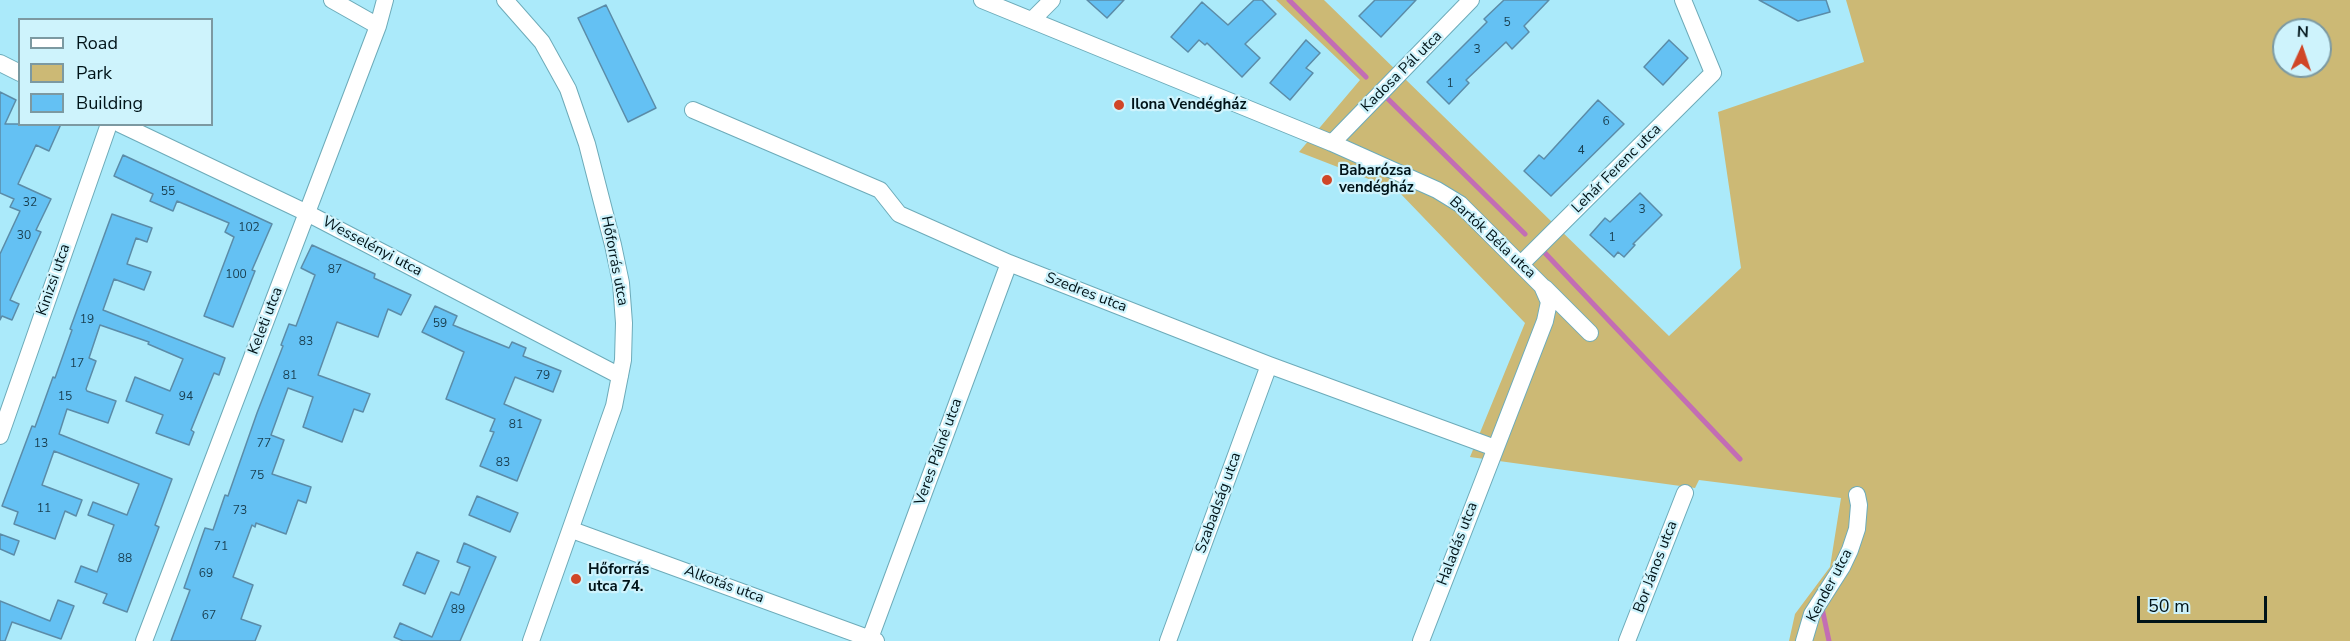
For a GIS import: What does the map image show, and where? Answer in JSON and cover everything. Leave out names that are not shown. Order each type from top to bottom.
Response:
[{"type":"street","points":[[332,0],[378,26]]},
{"type":"street","name":"Keleti utca","points":[[144,641],[378,26],[385,0]]},
{"type":"street","name":"Hőforrás utca","points":[[505,0],[532,29],[555,62],[568,89],[587,144],[614,245],[621,283],[624,323],[620,376],[607,430],[531,641]]},
{"type":"street","name":"Bartók Béla utca","points":[[982,0],[1332,143],[1450,197],[1460,204],[1542,286],[1549,302],[1545,321],[1495,448]]},
{"type":"street","points":[[1032,21],[1052,0]]},
{"type":"street","name":"Kadosa Pál utca","points":[[1332,143],[1471,0]]},
{"type":"street","name":"Lehár Ferenc utca","points":[[1521,264],[1713,73],[1683,0]]},
{"type":"street","points":[[0,63],[18,72]]},
{"type":"street","name":"Szedres utca","points":[[693,110],[880,190],[899,214],[1009,263],[1269,365],[1495,448]]},
{"type":"street","name":"Kinizsi utca","points":[[0,436],[108,126]]},
{"type":"street","name":"Wesselényi utca","points":[[124,126],[307,213],[620,376]]},
{"type":"street","name":"Veres Pálné utca","points":[[872,640],[1009,263]]},
{"type":"street","points":[[1542,286],[1590,333]]},
{"type":"street","name":"Szabadság utca","points":[[1168,641],[1269,365]]},
{"type":"street","name":"Haladás utca","points":[[1421,641],[1495,448]]},
{"type":"street","name":"Bor János utca","points":[[1627,641],[1684,493]]},
{"type":"street","name":"Kender utca","points":[[1804,641],[1812,614],[1842,567],[1850,550],[1857,529],[1857,495]]},
{"type":"street","name":"Alkotás utca","points":[[572,530],[872,640]]},
{"type":"green space","points":[[1276,0],[1324,0],[1669,336],[1741,268],[1718,112],[1864,62],[1846,0],[2350,0],[2350,641],[1789,641],[1795,614],[1830,567],[1841,498],[1699,480],[1695,488],[1470,457],[1525,323],[1397,190],[1299,152],[1360,80]]},
{"type":"building","points":[[1087,0],[1124,0],[1107,18]]},
{"type":"building","points":[[1254,0],[1262,0],[1276,14],[1245,44],[1260,58],[1242,77],[1207,43],[1205,45],[1199,40],[1188,52],[1171,37],[1202,2],[1228,25]]},
{"type":"building","points":[[1375,0],[1416,0],[1381,37],[1359,16]]},
{"type":"building","points":[[1504,0],[1549,0],[1524,26],[1529,32],[1512,49],[1506,42],[1466,80],[1469,83],[1449,104],[1427,82],[1487,22],[1484,19]]},
{"type":"building","points":[[1759,0],[1826,0],[1830,12],[1798,21]]},
{"type":"building","points":[[606,5],[656,108],[628,122],[578,18]]},
{"type":"building","points":[[1306,40],[1320,53],[1306,68],[1313,73],[1290,100],[1270,83]]},
{"type":"building","points":[[1669,40],[1688,58],[1663,85],[1644,67]]},
{"type":"building","points":[[0,92],[16,100],[5,124],[60,126],[49,151],[36,145],[18,184],[51,199],[36,230],[41,232],[10,300],[19,304],[12,320],[2,316],[0,320],[0,254],[20,211],[10,207],[14,199],[0,193]]},
{"type":"building","points":[[1598,100],[1624,124],[1551,196],[1524,171],[1539,155],[1544,159]]},
{"type":"building","points":[[123,155],[272,224],[252,270],[255,271],[233,327],[204,316],[234,237],[225,232],[229,223],[177,201],[173,211],[150,201],[153,194],[114,176]]},
{"type":"building","points":[[1640,193],[1662,215],[1633,244],[1635,245],[1624,257],[1618,252],[1614,257],[1590,235],[1605,218],[1610,222]]},
{"type":"building","points":[[112,214],[152,228],[147,242],[136,238],[127,264],[151,272],[144,290],[114,279],[103,310],[225,358],[219,375],[214,373],[191,430],[194,432],[189,445],[156,433],[163,415],[126,401],[135,377],[170,391],[183,359],[148,344],[149,342],[100,325],[89,358],[96,361],[86,389],[116,401],[108,423],[67,409],[59,434],[172,479],[155,525],[159,527],[127,612],[103,603],[107,594],[75,582],[81,566],[97,572],[114,525],[88,515],[93,502],[127,515],[139,484],[54,451],[42,485],[82,500],[76,516],[65,511],[55,539],[14,524],[18,512],[2,506],[32,426],[35,427],[53,377],[55,378],[72,330],[70,329]]},
{"type":"building","points":[[312,245],[375,274],[374,278],[411,295],[401,315],[388,309],[378,337],[337,322],[318,375],[370,394],[363,412],[354,409],[342,442],[303,427],[313,397],[288,388],[271,435],[284,440],[272,474],[311,487],[306,503],[298,500],[286,534],[256,523],[255,527],[252,525],[233,577],[253,585],[241,619],[261,626],[255,641],[171,641],[190,590],[184,588],[205,528],[213,530],[225,495],[228,496],[289,324],[296,326],[315,275],[301,268]]},
{"type":"building","points":[[435,306],[457,316],[453,325],[509,348],[512,342],[526,348],[523,356],[561,371],[553,392],[515,377],[504,404],[541,420],[517,481],[480,466],[494,432],[490,431],[495,419],[446,399],[464,352],[422,332]]},
{"type":"building","points":[[477,496],[518,513],[510,532],[469,515]]},
{"type":"building","points":[[0,534],[19,541],[14,555],[0,549]]},
{"type":"building","points":[[464,543],[496,557],[460,641],[403,641],[394,637],[400,623],[432,637],[451,592],[459,595],[470,567],[457,562]]},
{"type":"building","points":[[417,552],[439,561],[425,594],[403,585]]},
{"type":"building","points":[[58,600],[74,606],[61,639],[12,622],[5,641],[0,641],[0,601],[50,621]]},
{"type":"waterway","points":[[1289,0],[1366,77]]},
{"type":"waterway","points":[[1384,95],[1525,234]]},
{"type":"waterway","points":[[1545,253],[1740,459]]},
{"type":"waterway","points":[[1822,608],[1829,641]]},
{"type":"place","name":"Ilona Vendégház","points":[[1119,105]]},
{"type":"place","name":"Babarózsa vendégház","points":[[1327,180]]},
{"type":"place","name":"Hőforrás utca 74.","points":[[576,579]]}]
